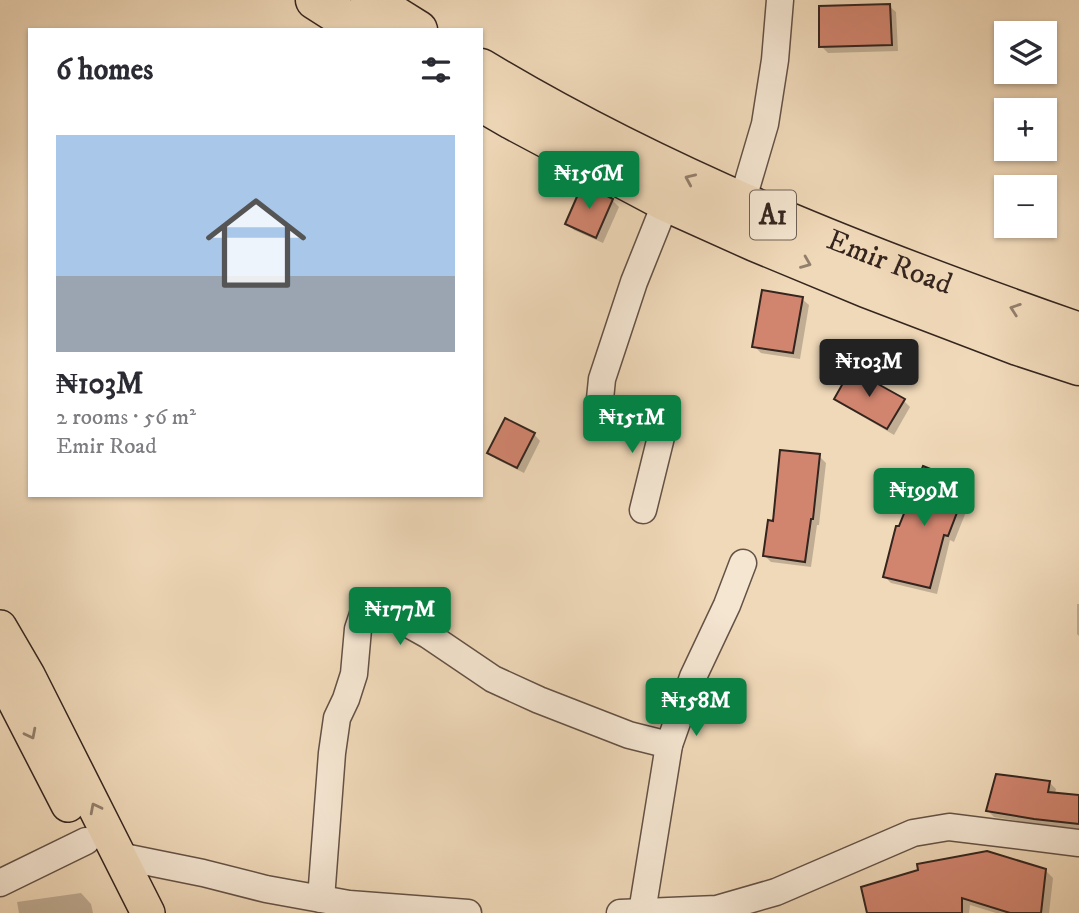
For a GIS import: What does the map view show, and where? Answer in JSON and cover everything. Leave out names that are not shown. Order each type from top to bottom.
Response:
[{"type":"highway","points":[[315,0],[359,28]]},
{"type":"highway","points":[[370,0],[415,28]]},
{"type":"highway","name":"Emir Road","points":[[483,69],[659,165],[742,202],[943,284],[1079,332]]},
{"type":"highway","name":"Emir Road","points":[[483,104],[666,202],[755,242],[866,288],[1018,346],[1079,366]]},
{"type":"main road","points":[[0,627],[28,675],[148,913]]},
{"type":"main road","points":[[0,673],[123,913]]},
{"type":"street","points":[[742,202],[765,124],[775,60],[780,0]]},
{"type":"street","points":[[643,510],[661,437],[660,425],[648,417],[605,413],[600,399],[602,379],[634,282],[666,202]]},
{"type":"street","points":[[743,563],[727,605],[693,677],[669,745],[631,913],[716,911],[776,892],[913,833],[949,827],[1079,844]]},
{"type":"street","points":[[321,899],[331,752],[337,718],[354,674],[358,629],[363,614],[385,611],[428,635],[493,679],[539,701],[629,735],[669,745]]},
{"type":"street","points":[[0,883],[86,841]]},
{"type":"street","points":[[119,856],[349,904],[468,913]]},
{"type":"building","points":[[890,4],[892,45],[819,47],[819,6]]},
{"type":"building","points":[[583,183],[613,199],[596,238],[565,224]]},
{"type":"building","points":[[762,290],[803,297],[793,353],[752,347]]},
{"type":"building","points":[[851,369],[905,399],[887,429],[834,399]]},
{"type":"building","points":[[505,418],[535,433],[517,468],[487,453]]},
{"type":"building","points":[[780,450],[820,454],[805,562],[763,556],[768,520],[773,521]]},
{"type":"building","points":[[923,466],[968,484],[948,536],[944,535],[930,588],[883,577],[896,526],[899,526]]},
{"type":"building","points":[[996,774],[1050,781],[1048,792],[1079,795],[1079,824],[986,811]]},
{"type":"building","points":[[987,851],[1046,869],[1041,913],[1010,913],[962,898],[962,913],[867,913],[861,887],[918,870],[917,864]]}]
